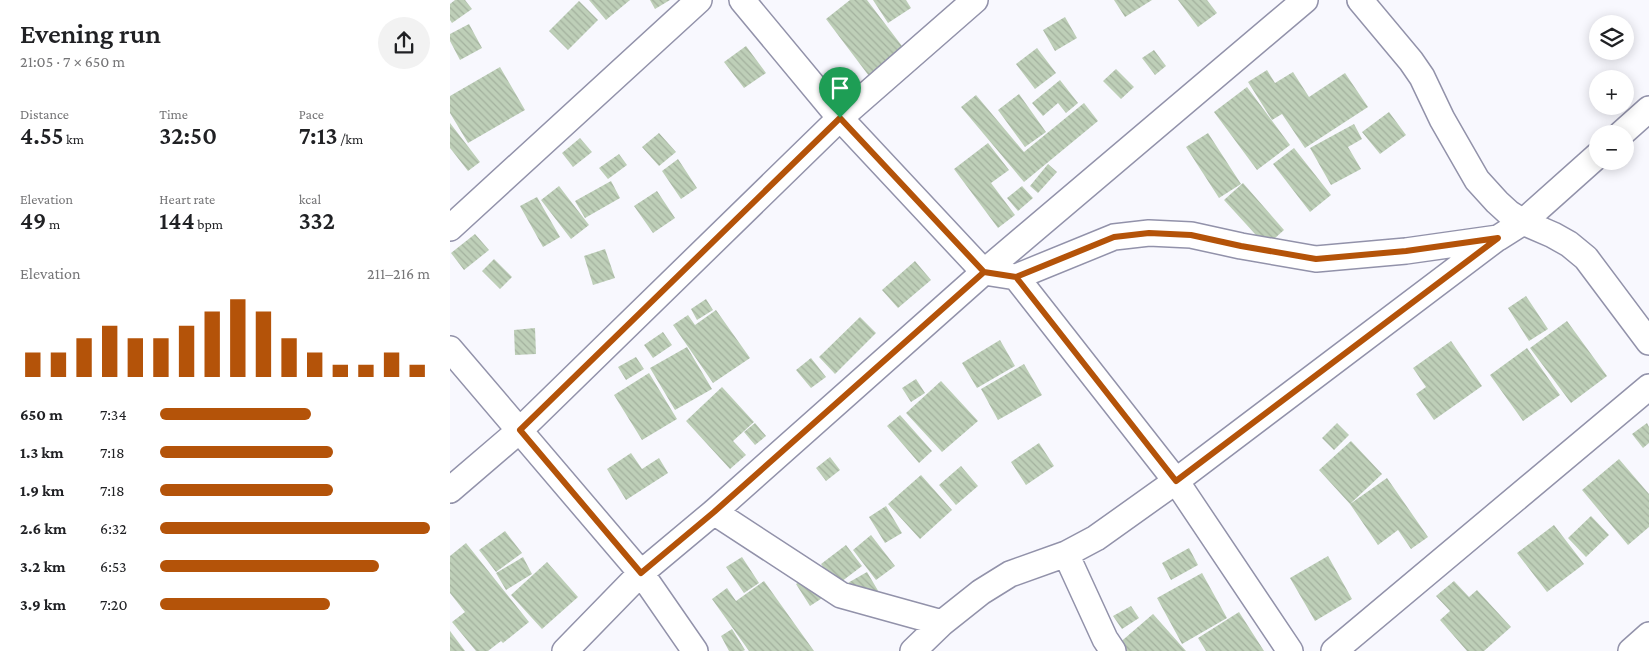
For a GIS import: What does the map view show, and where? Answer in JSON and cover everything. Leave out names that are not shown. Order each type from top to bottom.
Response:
[{"type":"street","points":[[450,228],[699,0]]},
{"type":"street","points":[[742,0],[840,118],[984,272],[1016,277],[1114,237],[1149,233],[1191,235],[1316,259],[1406,251],[1498,238]]},
{"type":"street","points":[[450,490],[520,430],[840,118],[975,0]]},
{"type":"street","points":[[565,651],[641,573],[714,512],[984,272],[1305,0]]},
{"type":"street","points":[[1360,0],[1422,77],[1442,118],[1477,180],[1497,202],[1523,222],[1569,244],[1586,258],[1649,342]]},
{"type":"street","points":[[1631,125],[1649,109]]},
{"type":"street","points":[[913,651],[942,622],[981,592],[1010,574],[1066,554],[1096,538],[1176,481],[1498,238],[1523,222],[1589,163]]},
{"type":"street","points":[[1016,277],[1176,481],[1290,651]]},
{"type":"street","points":[[450,349],[641,573],[695,651]]},
{"type":"street","points":[[1334,651],[1649,387]]},
{"type":"street","points":[[714,512],[841,595],[942,622]]},
{"type":"street","points":[[1066,554],[1105,639],[1113,651]]},
{"type":"street","points":[[1631,651],[1649,635]]},
{"type":"building","points":[[455,0],[465,0],[472,9],[452,23],[450,20],[450,4]]},
{"type":"building","points":[[589,0],[630,0],[606,20]]},
{"type":"building","points":[[650,0],[670,0],[655,9]]},
{"type":"building","points":[[850,0],[867,0],[905,50],[869,76],[826,19]]},
{"type":"building","points":[[873,0],[906,0],[911,8],[888,23]]},
{"type":"building","points":[[1114,0],[1152,0],[1125,17]]},
{"type":"building","points":[[1178,0],[1207,0],[1217,13],[1198,27]]},
{"type":"building","points":[[579,1],[598,20],[568,50],[549,31]]},
{"type":"building","points":[[1065,17],[1077,38],[1055,51],[1043,30]]},
{"type":"building","points":[[469,24],[482,48],[460,60],[450,41],[450,34]]},
{"type":"building","points":[[746,46],[766,73],[744,88],[724,62]]},
{"type":"building","points":[[1037,48],[1056,73],[1035,89],[1016,64]]},
{"type":"building","points":[[1154,50],[1166,66],[1155,75],[1142,58]]},
{"type":"building","points":[[500,67],[525,110],[468,143],[450,113],[450,96]]},
{"type":"building","points":[[1116,69],[1134,87],[1121,99],[1103,81]]},
{"type":"building","points":[[1267,70],[1275,83],[1293,72],[1309,97],[1345,73],[1368,107],[1305,148],[1282,114],[1272,120],[1248,82]]},
{"type":"building","points":[[1060,80],[1078,103],[1066,113],[1058,103],[1043,116],[1032,103]]},
{"type":"building","points":[[1247,87],[1290,145],[1257,170],[1214,112]]},
{"type":"building","points":[[1019,94],[1046,132],[1025,147],[998,110]]},
{"type":"building","points":[[976,95],[1024,152],[1084,103],[1098,121],[1024,182],[961,107]]},
{"type":"building","points":[[1389,112],[1406,135],[1380,154],[1362,132]]},
{"type":"building","points":[[450,123],[480,162],[468,171],[450,148]]},
{"type":"building","points":[[1354,124],[1362,139],[1348,147],[1361,169],[1331,185],[1310,148]]},
{"type":"building","points":[[659,133],[676,152],[659,166],[642,147]]},
{"type":"building","points":[[1208,133],[1241,184],[1219,198],[1186,147]]},
{"type":"building","points":[[580,138],[592,152],[573,167],[562,153]]},
{"type":"building","points":[[988,143],[1009,170],[991,183],[1015,215],[998,228],[954,169]]},
{"type":"building","points":[[1294,148],[1331,195],[1310,212],[1273,164]]},
{"type":"building","points":[[619,154],[627,165],[608,179],[599,168]]},
{"type":"building","points":[[678,159],[697,188],[681,199],[662,171]]},
{"type":"building","points":[[1048,164],[1057,172],[1038,193],[1030,186]]},
{"type":"building","points":[[611,181],[620,198],[585,218],[575,201]]},
{"type":"building","points":[[1243,183],[1284,230],[1266,246],[1224,200]]},
{"type":"building","points":[[559,186],[589,225],[571,239],[541,200]]},
{"type":"building","points":[[1022,186],[1033,198],[1018,211],[1007,198]]},
{"type":"building","points":[[657,191],[675,218],[653,233],[634,206]]},
{"type":"building","points":[[537,197],[560,237],[543,247],[520,206]]},
{"type":"building","points":[[475,234],[489,250],[464,270],[451,253]]},
{"type":"building","points":[[605,249],[615,278],[593,285],[584,256]]},
{"type":"building","points":[[494,259],[512,277],[500,289],[482,271]]},
{"type":"building","points":[[915,261],[931,280],[898,308],[882,290]]},
{"type":"building","points":[[1526,296],[1548,329],[1529,341],[1508,308]]},
{"type":"building","points":[[706,299],[713,310],[697,320],[691,309]]},
{"type":"building","points":[[716,310],[750,358],[713,383],[673,325],[688,315],[695,325]]},
{"type":"building","points":[[860,317],[876,333],[835,374],[819,357]]},
{"type":"building","points":[[1567,321],[1607,376],[1571,403],[1530,348]]},
{"type":"building","points":[[535,328],[536,354],[515,355],[514,330]]},
{"type":"building","points":[[663,332],[672,345],[653,358],[644,345]]},
{"type":"building","points":[[1000,340],[1015,366],[977,388],[962,363]]},
{"type":"building","points":[[1451,341],[1482,386],[1434,420],[1416,394],[1426,387],[1413,368]]},
{"type":"building","points":[[687,347],[712,389],[675,410],[650,368]]},
{"type":"building","points":[[1527,348],[1560,395],[1523,421],[1490,375]]},
{"type":"building","points":[[636,357],[644,369],[626,380],[618,367]]},
{"type":"building","points":[[811,358],[826,377],[811,388],[796,370]]},
{"type":"building","points":[[1024,364],[1042,395],[998,420],[981,389]]},
{"type":"building","points":[[649,373],[677,419],[642,440],[614,395]]},
{"type":"building","points":[[916,379],[925,393],[911,402],[902,388]]},
{"type":"building","points":[[941,381],[978,421],[942,452],[906,413]]},
{"type":"building","points":[[722,387],[754,422],[733,441],[746,455],[730,469],[686,421]]},
{"type":"building","points":[[900,415],[932,451],[919,463],[887,426]]},
{"type":"building","points":[[755,423],[766,436],[755,445],[744,432]]},
{"type":"building","points":[[1337,423],[1349,435],[1334,450],[1322,438]]},
{"type":"building","points":[[1647,423],[1649,427],[1649,443],[1643,448],[1632,434]]},
{"type":"building","points":[[1351,441],[1382,474],[1350,504],[1319,470]]},
{"type":"building","points":[[1039,443],[1054,466],[1026,485],[1011,462]]},
{"type":"building","points":[[631,453],[642,469],[659,458],[668,473],[626,500],[607,469]]},
{"type":"building","points":[[830,457],[840,470],[826,481],[816,468]]},
{"type":"building","points":[[1619,459],[1649,494],[1649,527],[1628,545],[1582,490]]},
{"type":"building","points":[[961,466],[978,486],[956,505],[939,485]]},
{"type":"building","points":[[921,475],[952,510],[920,539],[888,504]]},
{"type":"building","points":[[1387,478],[1428,537],[1411,549],[1398,530],[1378,545],[1350,504]]},
{"type":"building","points":[[886,506],[902,533],[885,543],[869,517]]},
{"type":"building","points":[[1591,516],[1609,535],[1586,557],[1568,538]]},
{"type":"building","points":[[1554,525],[1584,564],[1547,592],[1517,553]]},
{"type":"building","points":[[505,531],[522,553],[496,572],[479,550]]},
{"type":"building","points":[[871,535],[895,566],[876,580],[853,550]]},
{"type":"building","points":[[466,543],[529,622],[503,643],[501,641],[488,651],[476,651],[452,622],[465,612],[450,593],[450,556]]},
{"type":"building","points":[[846,545],[862,566],[837,585],[821,564]]},
{"type":"building","points":[[1189,548],[1198,565],[1171,580],[1162,563]]},
{"type":"building","points":[[1328,556],[1352,599],[1315,621],[1290,578]]},
{"type":"building","points":[[523,557],[532,574],[506,590],[496,573]]},
{"type":"building","points":[[742,557],[759,583],[744,593],[726,567]]},
{"type":"building","points":[[547,562],[578,597],[542,629],[511,595]]},
{"type":"building","points":[[822,567],[836,589],[810,606],[796,584]]},
{"type":"building","points":[[867,572],[880,594],[839,588]]},
{"type":"building","points":[[1202,573],[1227,618],[1182,644],[1157,598]]},
{"type":"building","points":[[764,581],[814,651],[749,651],[712,599],[727,588],[736,601]]},
{"type":"building","points":[[1454,581],[1469,597],[1477,590],[1511,627],[1484,651],[1467,651],[1440,620],[1450,611],[1436,596]]},
{"type":"building","points":[[1131,606],[1139,618],[1122,629],[1113,616]]},
{"type":"building","points":[[1239,612],[1264,651],[1206,651],[1198,638]]},
{"type":"building","points":[[1153,614],[1186,651],[1123,651],[1117,645]]},
{"type":"building","points":[[732,629],[745,650],[729,651],[721,636]]},
{"type":"building","points":[[450,631],[465,651],[450,651]]},
{"type":"route","points":[[840,118],[520,430],[641,573],[714,512],[984,272],[1016,277],[1114,237],[1149,233],[1191,235],[1316,259],[1406,251],[1498,238],[1176,481],[1016,277],[984,272],[840,118]]}]
